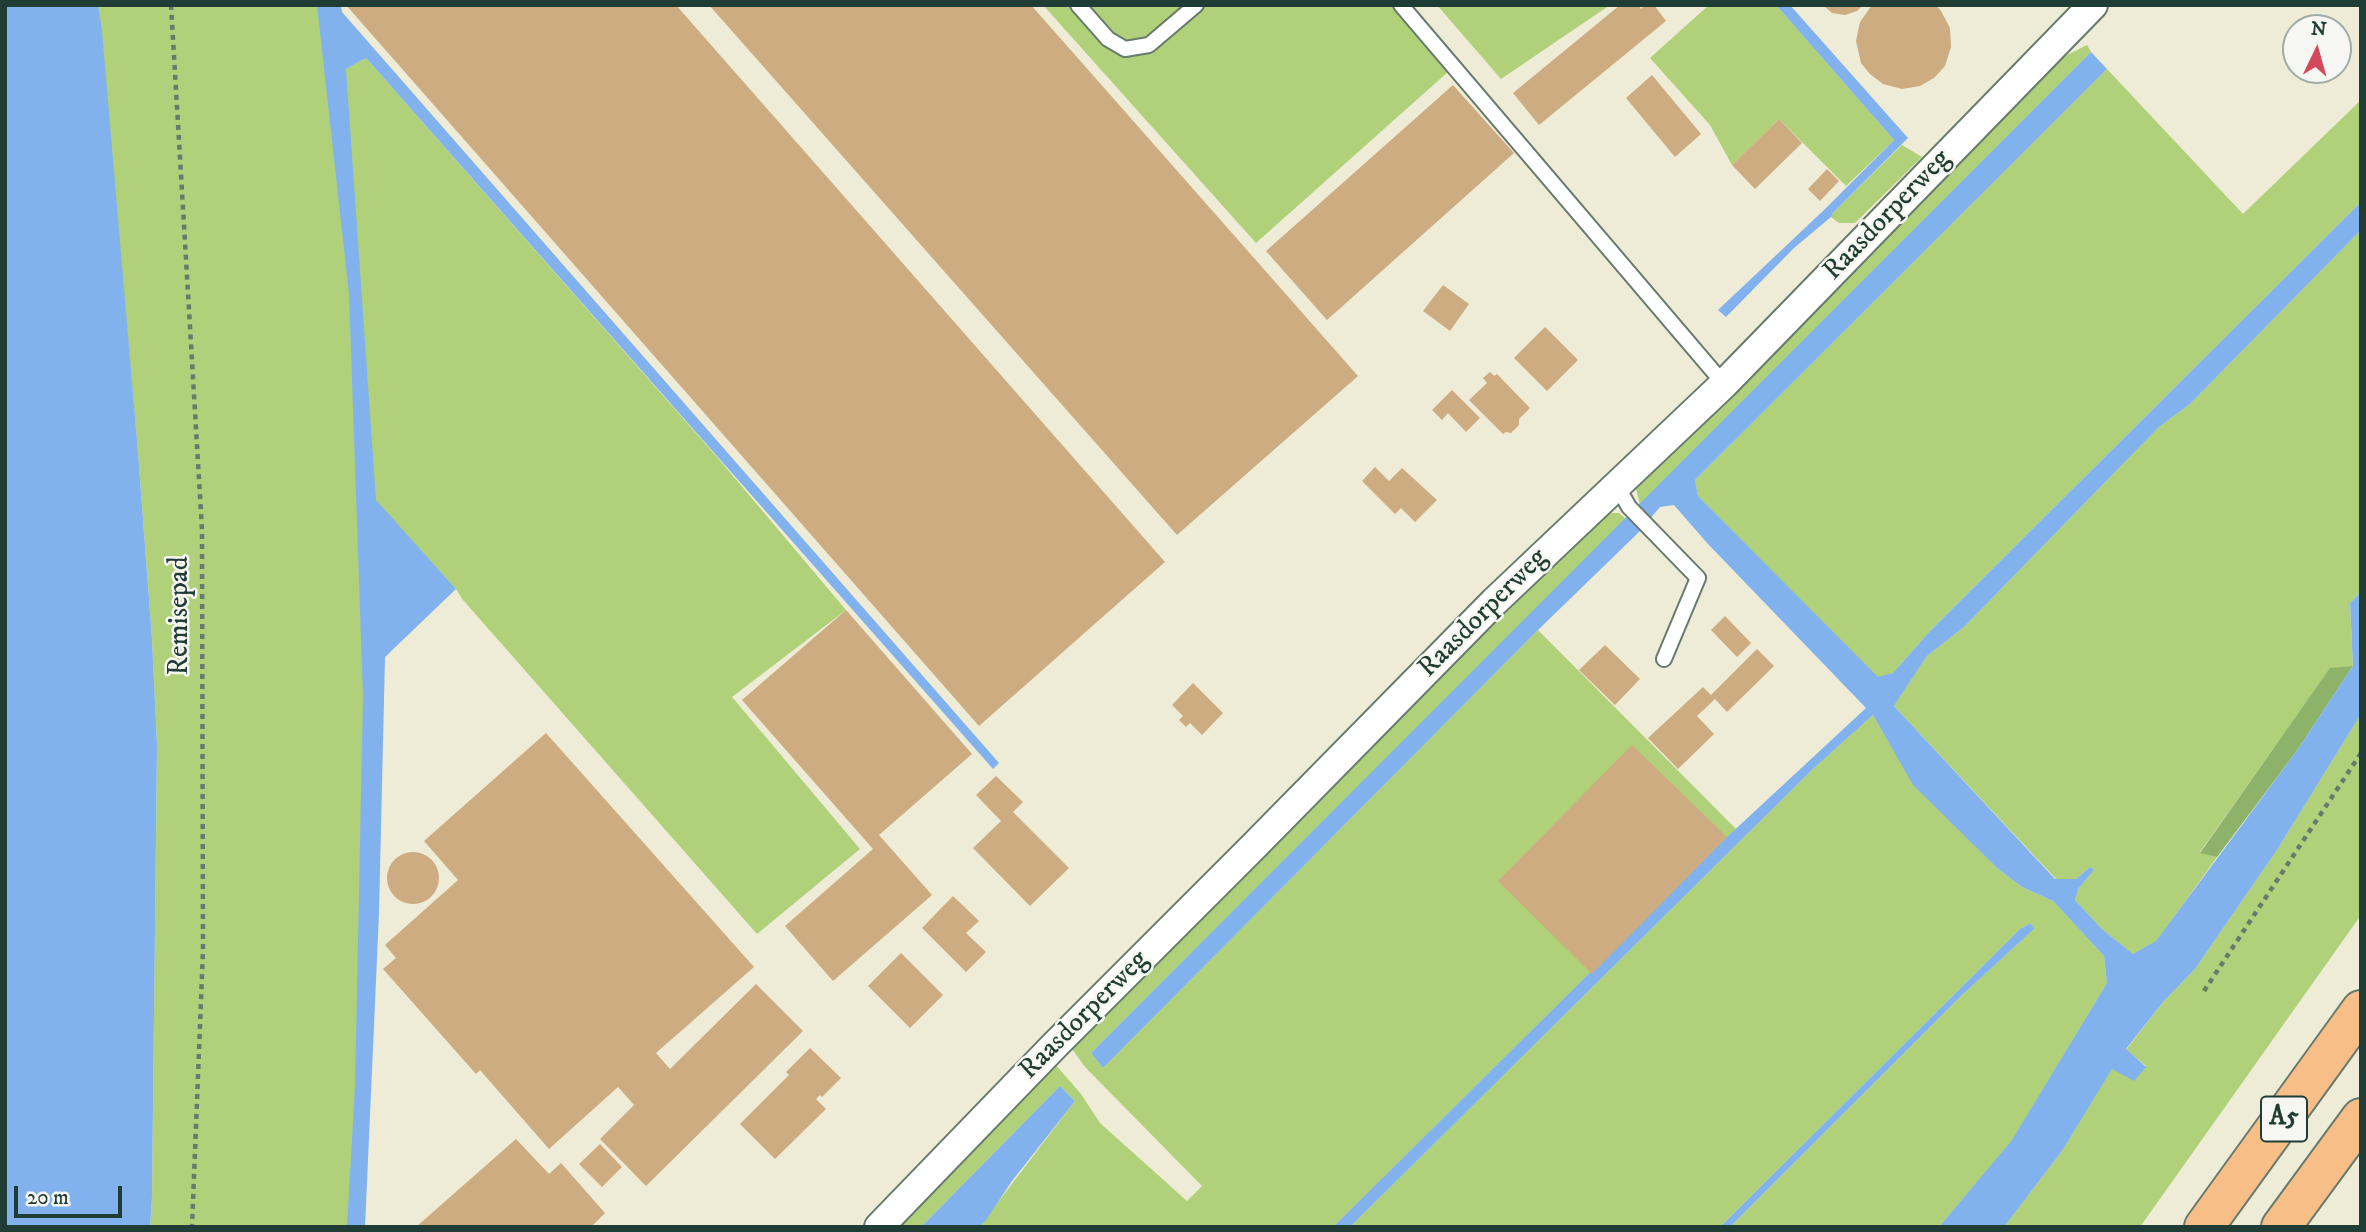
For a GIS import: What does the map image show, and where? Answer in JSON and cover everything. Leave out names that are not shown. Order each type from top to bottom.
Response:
[{"type":"highway","name":"A5","points":[[2204,1227],[2361,1010]]},
{"type":"highway","name":"A5","points":[[2281,1227],[2361,1118]]},
{"type":"street","name":"Raasdorperweg","points":[[879,1227],[1055,1045],[1494,602],[1623,496],[1724,384],[2093,5]]},
{"type":"lane","points":[[1078,5],[1108,39],[1125,49],[1149,45],[1196,5]]},
{"type":"lane","points":[[1401,5],[1724,384]]},
{"type":"lane","points":[[1623,496],[1649,528],[1698,578],[1664,660]]},
{"type":"path","name":"Remisepad","points":[[171,5],[202,530],[203,950],[192,1227]]},
{"type":"path","points":[[2204,991],[2361,753]]},
{"type":"green space","points":[[98,5],[321,5],[346,69],[366,58],[717,457],[846,610],[732,697],[860,849],[757,934],[456,589],[362,486],[371,647],[354,1227],[150,1227],[157,745],[138,452]]},
{"type":"green space","points":[[1043,5],[1392,5],[1449,71],[1256,243]]},
{"type":"green space","points":[[1437,5],[1610,5],[1501,79]]},
{"type":"green space","points":[[1709,5],[1776,5],[1894,140],[1846,186],[1779,119],[1732,165],[1710,125],[1650,58]]},
{"type":"green space","points":[[2087,45],[2091,52],[1640,505],[1635,485],[2053,62]]},
{"type":"green space","points":[[2107,69],[2243,214],[2361,100],[2361,202],[1930,631],[1893,673],[1878,678],[1698,496],[1695,480]]},
{"type":"green space","points":[[1902,145],[1922,157],[1855,223],[1839,223],[1831,217],[1833,213]]},
{"type":"green space","points":[[2361,230],[2361,592],[2350,603],[2353,666],[2330,669],[2200,852],[2217,857],[2156,942],[2133,954],[2102,929],[2075,900],[2079,888],[2093,871],[2090,867],[2076,879],[2056,879],[1894,706],[1927,656],[1964,627],[2159,427],[2190,404]]},
{"type":"green space","points":[[1606,513],[1619,513],[1626,519],[1091,1053],[1103,1068],[1538,630],[1736,829],[1333,1227],[979,1227],[1075,1101],[1060,1086],[921,1227],[888,1227],[1054,1063],[1081,1094],[1100,1123],[1187,1201],[1202,1186],[1085,1067],[1072,1049],[1514,599]]},
{"type":"green space","points":[[2353,666],[2296,752],[2217,857],[2200,853],[2330,668]]},
{"type":"green space","points":[[2361,714],[2361,915],[2140,1227],[2004,1227],[2062,1151],[2112,1068],[2146,1066],[2126,1050],[2164,1001],[2195,969],[2277,850]]},
{"type":"green space","points":[[1873,715],[1914,785],[1998,869],[2022,887],[2053,901],[2104,956],[2107,983],[2012,1141],[1939,1227],[1730,1227],[1960,997],[2034,929],[2031,923],[2020,929],[1720,1227],[1350,1227],[1813,769]]},
{"type":"water","points":[[5,5],[98,5],[102,31],[138,452],[157,745],[150,1227],[5,1227]]},
{"type":"water","points":[[317,5],[341,5],[342,12],[999,763],[993,769],[366,58],[346,69],[376,500],[456,589],[385,657],[379,913],[365,1227],[347,1227],[355,1086],[363,696],[349,294]]},
{"type":"water","points":[[1776,5],[1790,5],[1908,138],[1831,217],[1794,248],[1726,317],[1718,310],[1894,140]]},
{"type":"water","points":[[2091,52],[2107,69],[1695,480],[1698,496],[1878,677],[1893,673],[1930,631],[2361,202],[2361,230],[2190,404],[2159,427],[1964,627],[1927,656],[1894,706],[2055,879],[2076,879],[2090,867],[2094,870],[2079,888],[2075,900],[2102,929],[2133,954],[2156,941],[2296,752],[2353,666],[2350,603],[2361,592],[2361,714],[2277,850],[2195,969],[2164,1001],[2126,1049],[2146,1067],[2134,1081],[2112,1069],[2062,1151],[2004,1227],[1939,1227],[2012,1140],[2107,983],[2104,956],[2053,901],[2022,887],[1998,869],[1913,785],[1873,715],[1813,769],[1350,1227],[1333,1227],[1727,837],[1866,708],[1674,505],[1660,507],[1638,533],[1538,630],[1103,1068],[1091,1053]]},
{"type":"water","points":[[2031,923],[2034,929],[1960,997],[1730,1227],[1720,1227],[2020,929]]},
{"type":"water","points":[[1060,1086],[1075,1101],[1012,1181],[986,1220],[979,1227],[921,1227]]},
{"type":"building","points":[[346,5],[676,5],[1165,562],[979,726]]},
{"type":"building","points":[[709,5],[1031,5],[1358,376],[1177,535]]},
{"type":"building","points":[[1620,5],[1638,5],[1641,9],[1645,5],[1654,5],[1666,21],[1539,125],[1513,93]]},
{"type":"building","points":[[1823,5],[1863,5],[1857,11],[1845,15],[1832,13]]},
{"type":"building","points":[[1872,5],[1936,5],[1950,28],[1951,47],[1945,66],[1934,78],[1920,86],[1902,89],[1883,84],[1870,74],[1861,63],[1856,41],[1860,22]]},
{"type":"building","points":[[1652,75],[1701,134],[1675,157],[1626,98]]},
{"type":"building","points":[[1453,85],[1514,153],[1327,320],[1266,251]]},
{"type":"building","points":[[1779,119],[1802,143],[1755,189],[1732,165]]},
{"type":"building","points":[[1827,169],[1839,181],[1820,201],[1808,189]]},
{"type":"building","points":[[1443,285],[1469,304],[1450,331],[1423,311]]},
{"type":"building","points":[[1545,327],[1578,360],[1547,391],[1514,358]]},
{"type":"building","points":[[1490,372],[1494,376],[1497,374],[1530,408],[1519,419],[1519,425],[1511,433],[1503,434],[1469,400],[1487,383],[1483,378]]},
{"type":"building","points":[[1452,390],[1480,418],[1466,432],[1448,413],[1442,420],[1432,410]]},
{"type":"building","points":[[1375,467],[1389,481],[1402,468],[1437,500],[1415,522],[1401,508],[1395,514],[1362,481]]},
{"type":"building","points":[[846,610],[972,754],[879,835],[932,895],[833,981],[785,926],[873,849],[742,700]]},
{"type":"building","points":[[1725,616],[1751,643],[1737,657],[1711,630]]},
{"type":"building","points":[[1605,645],[1640,679],[1615,705],[1579,670]]},
{"type":"building","points":[[1757,649],[1774,666],[1727,712],[1715,699],[1697,716],[1714,734],[1678,769],[1648,738],[1703,687],[1711,695]]},
{"type":"building","points":[[1193,683],[1223,713],[1202,735],[1190,723],[1186,727],[1179,720],[1183,716],[1172,705]]},
{"type":"building","points":[[546,733],[754,967],[656,1053],[670,1069],[756,984],[803,1031],[646,1186],[600,1139],[634,1105],[618,1087],[549,1149],[480,1070],[476,1074],[383,969],[396,958],[385,945],[458,880],[424,841]]},
{"type":"building","points":[[1632,745],[1727,837],[1592,974],[1498,881]]},
{"type":"building","points":[[996,776],[1023,802],[1013,812],[1069,868],[1030,906],[973,848],[1001,821],[976,795]]},
{"type":"building","points":[[413,852],[423,854],[431,860],[437,868],[437,888],[431,896],[423,902],[413,904],[403,902],[395,896],[389,888],[387,878],[389,868],[395,860],[403,854]]},
{"type":"building","points":[[953,896],[979,921],[966,933],[986,952],[966,972],[922,928]]},
{"type":"building","points":[[901,953],[943,995],[910,1028],[868,986]]},
{"type":"building","points":[[810,1048],[841,1078],[822,1097],[820,1095],[816,1099],[826,1109],[775,1159],[740,1124],[789,1075],[786,1072]]},
{"type":"building","points":[[516,1139],[549,1174],[561,1163],[605,1213],[591,1227],[416,1227]]},
{"type":"building","points":[[600,1144],[622,1167],[602,1187],[579,1164]]}]
